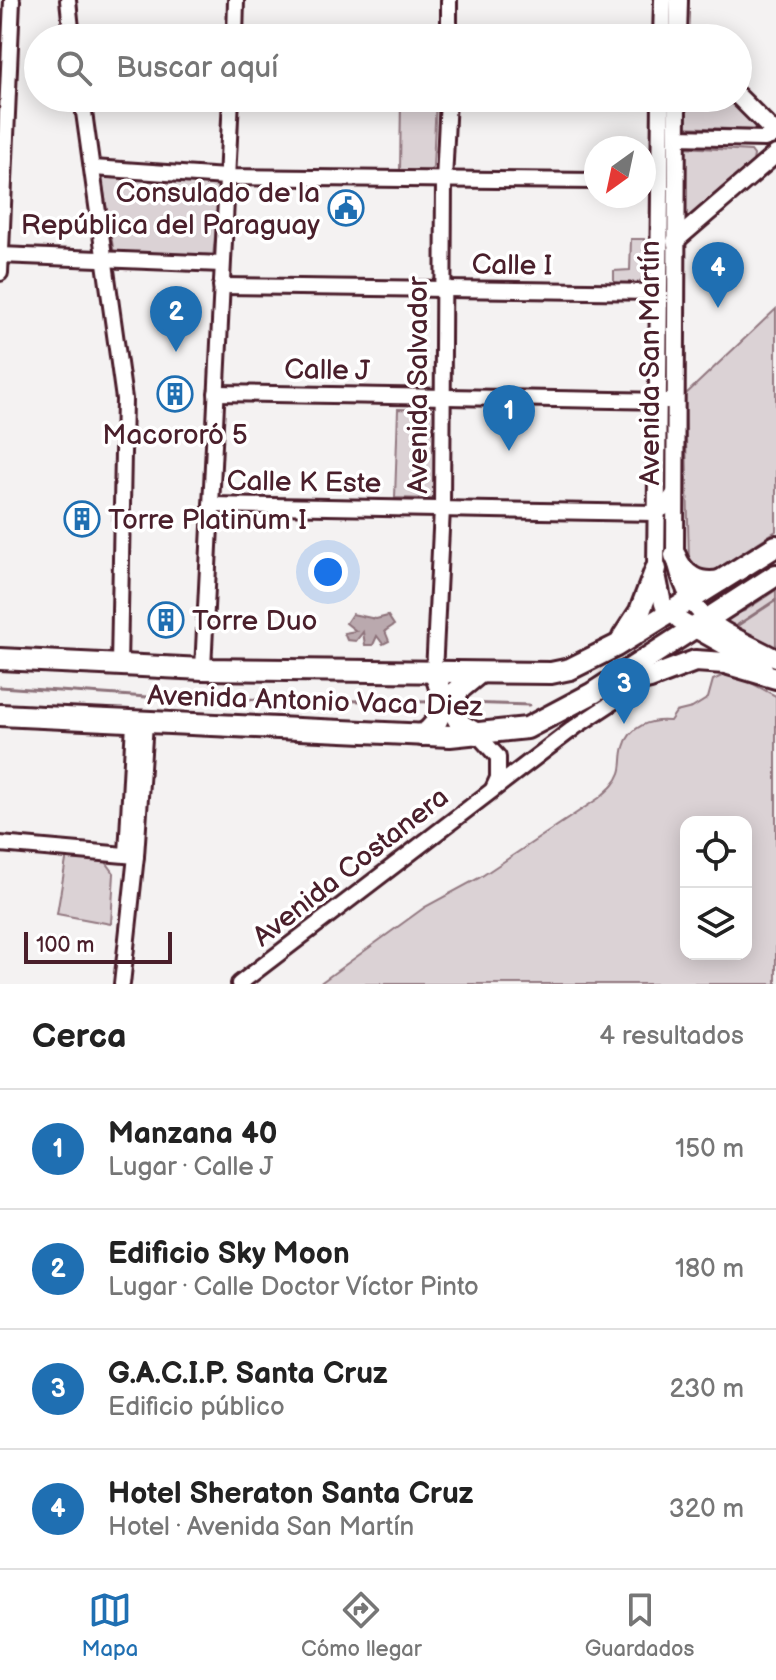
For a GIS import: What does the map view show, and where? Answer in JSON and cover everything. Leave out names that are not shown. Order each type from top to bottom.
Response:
[{"type":"highway","name":"Avenida Antonio Vaca Diez","points":[[0,659],[203,669],[551,673],[570,669],[616,646],[776,546]]},
{"type":"highway","points":[[675,555],[688,576],[699,582],[720,581]]},
{"type":"highway","points":[[616,646],[640,611],[656,569]]},
{"type":"highway","name":"Avenida Antonio Vaca Diez","points":[[0,715],[422,735],[477,734],[527,728],[602,690],[626,670],[776,575]]},
{"type":"highway","points":[[602,690],[650,678],[673,667],[711,660],[776,676]]},
{"type":"highway","points":[[422,735],[437,724],[441,715],[442,694],[434,673]]},
{"type":"highway","points":[[477,734],[461,725],[456,692],[478,674]]},
{"type":"main road","points":[[663,0],[671,24]]},
{"type":"main road","points":[[676,24],[679,0]]},
{"type":"main road","name":"Avenida San Martín","points":[[656,145],[660,112]]},
{"type":"main road","name":"Avenida San Martín","points":[[677,112],[677,137],[658,292],[666,322],[676,400],[675,555],[697,624]]},
{"type":"main road","points":[[751,112],[773,138]]},
{"type":"main road","points":[[675,241],[776,154]]},
{"type":"main road","name":"Avenida San Martín","points":[[656,191],[675,241],[656,402],[654,513],[659,594],[669,612]]},
{"type":"main road","points":[[669,612],[776,658]]},
{"type":"main road","points":[[697,624],[776,676]]},
{"type":"street","points":[[0,273],[12,0]]},
{"type":"street","points":[[68,0],[71,24]]},
{"type":"street","points":[[235,24],[236,0]]},
{"type":"street","points":[[449,0],[449,24]]},
{"type":"street","points":[[84,112],[124,399],[119,666]]},
{"type":"street","points":[[203,669],[230,112]]},
{"type":"street","name":"Avenida Salvador","points":[[434,673],[442,509],[447,112]]},
{"type":"street","points":[[677,137],[773,138]]},
{"type":"street","points":[[93,168],[226,177],[584,181]]},
{"type":"street","points":[[1,256],[222,264]]},
{"type":"street","name":"Calle I","points":[[221,286],[658,292]]},
{"type":"street","name":"Calle J","points":[[216,393],[676,400]]},
{"type":"street","points":[[654,513],[664,508],[675,492]]},
{"type":"street","name":"Calle K Este","points":[[211,505],[654,513]]},
{"type":"street","points":[[575,727],[650,678]]},
{"type":"street","points":[[575,727],[602,690]]},
{"type":"street","points":[[122,984],[139,723]]},
{"type":"street","name":"Avenida Costanera","points":[[239,984],[575,727]]},
{"type":"street","points":[[477,734],[498,757],[498,778],[493,789]]},
{"type":"street","points":[[0,844],[131,855]]},
{"type":"street","points":[[115,984],[131,855]]},
{"type":"shaded area","points":[[401,112],[435,112],[433,168],[428,172],[400,171]]},
{"type":"shaded area","points":[[682,112],[748,112],[759,123],[753,130],[682,127]]},
{"type":"shaded area","points":[[683,147],[751,151],[754,155],[753,162],[681,229]]},
{"type":"shaded area","points":[[104,176],[216,182],[220,186],[213,257],[114,254],[102,180]]},
{"type":"shaded area","points":[[631,239],[644,239],[643,278],[636,285],[614,284],[614,271],[630,270]]},
{"type":"shaded area","points":[[776,309],[776,531],[709,574],[701,575],[689,563],[685,395]]},
{"type":"shaded area","points":[[398,409],[437,410],[434,499],[395,498]]},
{"type":"shaded area","points":[[776,590],[776,653],[723,624],[723,617],[744,611]]},
{"type":"shaded area","points":[[352,614],[376,619],[388,616],[394,625],[385,631],[389,641],[383,644],[377,636],[373,645],[365,645],[363,632],[356,641],[347,640],[344,633],[356,631],[346,623]]},
{"type":"shaded area","points":[[726,674],[738,676],[776,696],[776,984],[319,984],[425,907],[479,878],[599,798],[618,777],[624,747],[636,729],[655,721],[670,721],[676,712],[692,708],[708,698],[713,680]]},
{"type":"shaded area","points":[[67,854],[103,858],[114,873],[111,924],[57,914]]},
{"type":"waterway","points":[[738,625],[776,600]]},
{"type":"waterway","points":[[0,687],[162,698],[433,702]]},
{"type":"waterway","points":[[465,703],[529,705]]},
{"type":"place","name":"Consulado de la República del Paraguay","points":[[346,208]]},
{"type":"place","name":"Hotel Sheraton Santa Cruz","points":[[718,308]]},
{"type":"place","name":"Edificio Sky Moon","points":[[176,352]]},
{"type":"place","name":"Macororó 5","points":[[175,394]]},
{"type":"place","name":"Manzana 40","points":[[509,451]]},
{"type":"place","name":"Torre Platinum I","points":[[82,519]]},
{"type":"place","name":"Torre Duo","points":[[166,620]]},
{"type":"place","name":"G.A.C.I.P. Santa Cruz","points":[[624,724]]}]
